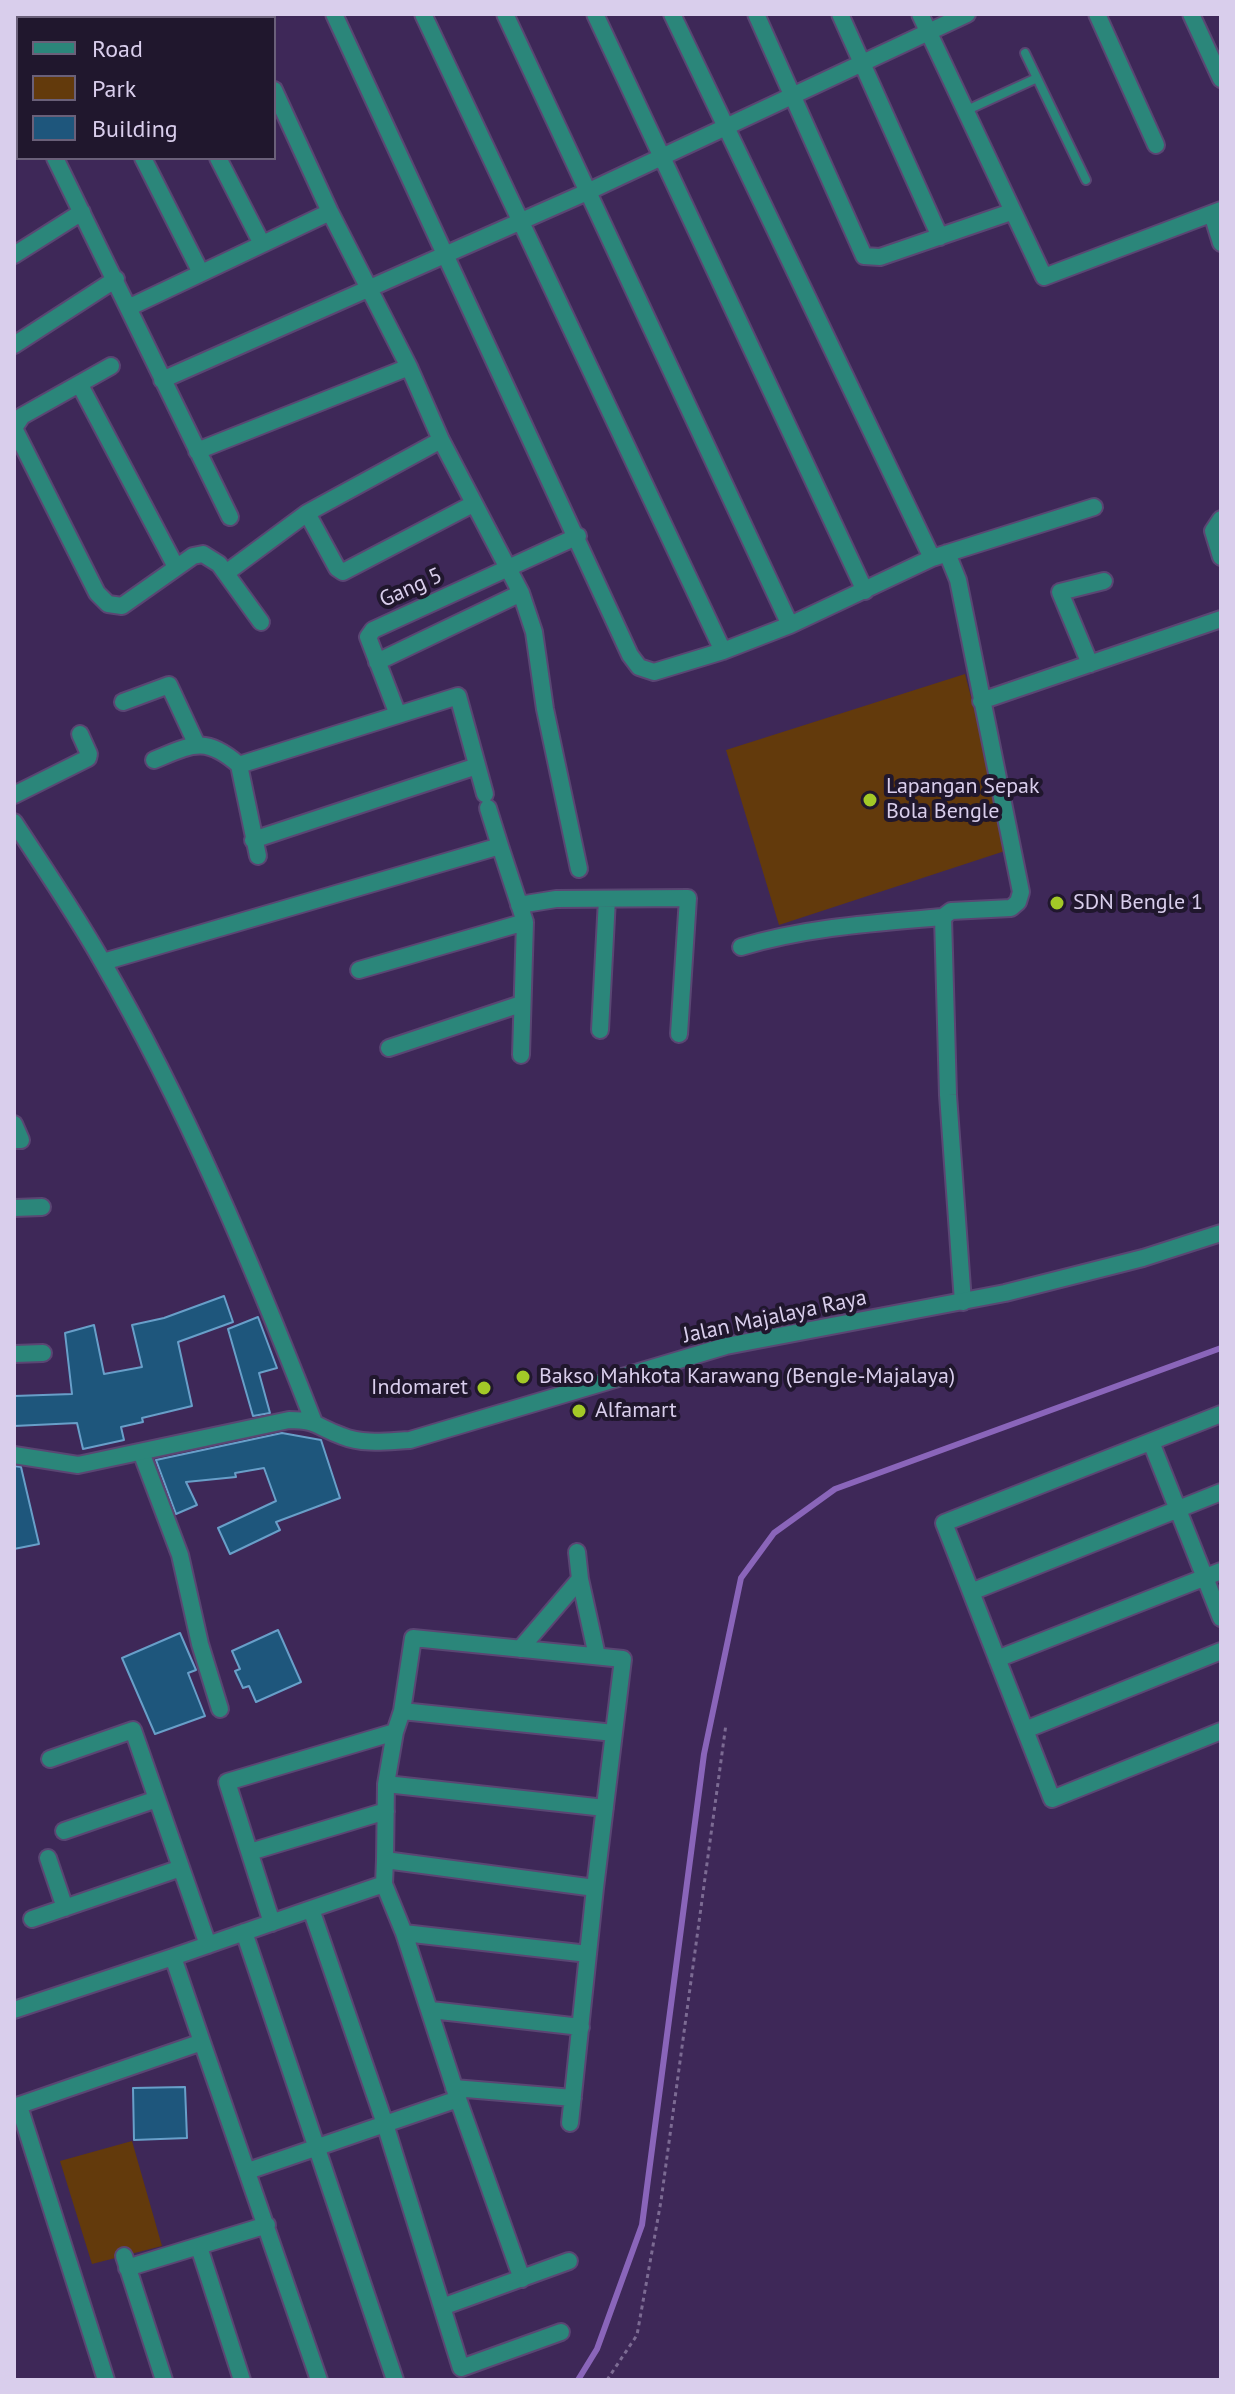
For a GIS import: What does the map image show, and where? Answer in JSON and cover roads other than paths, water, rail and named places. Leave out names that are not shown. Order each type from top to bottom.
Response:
[{"type":"street","points":[[334,14],[578,536],[630,655],[639,667],[654,672],[723,651],[790,625],[939,555],[1094,507]]},
{"type":"street","points":[[423,14],[723,651]]},
{"type":"street","points":[[505,14],[790,625]]},
{"type":"street","points":[[595,14],[865,591]]},
{"type":"street","points":[[672,14],[724,128],[939,555],[958,580],[1020,897],[1011,908],[951,911],[943,917],[796,933],[741,947]]},
{"type":"street","points":[[756,14],[864,256],[880,257],[1011,212]]},
{"type":"street","points":[[840,14],[940,237]]},
{"type":"street","points":[[920,14],[1041,275],[1047,278],[1216,212],[1221,243]]},
{"type":"street","points":[[162,380],[368,286],[587,192],[967,14]]},
{"type":"street","points":[[1097,14],[1156,145]]},
{"type":"street","points":[[1191,14],[1221,79]]},
{"type":"street","points":[[276,94],[330,212],[409,367],[441,440],[521,593],[534,632],[545,709],[579,869]]},
{"type":"street","points":[[56,160],[230,517]]},
{"type":"street","points":[[144,160],[200,271]]},
{"type":"street","points":[[219,160],[261,242]]},
{"type":"street","points":[[14,255],[82,212]]},
{"type":"street","points":[[130,307],[261,242],[330,212]]},
{"type":"street","points":[[14,345],[116,279]]},
{"type":"street","points":[[111,366],[22,416],[14,428],[97,593],[108,604],[122,606],[176,567],[203,554],[212,557],[226,573],[261,622]]},
{"type":"street","points":[[197,451],[409,367]]},
{"type":"street","points":[[80,385],[176,567]]},
{"type":"street","points":[[226,573],[307,513],[441,440]]},
{"type":"street","points":[[307,513],[337,568],[343,572],[473,504]]},
{"type":"street","points":[[1221,519],[1213,531],[1221,557]]},
{"type":"street","points":[[509,569],[578,536]]},
{"type":"street","name":"Gang 5","points":[[398,715],[368,637],[373,630],[509,569]]},
{"type":"street","points":[[1090,664],[1060,592],[1104,581]]},
{"type":"street","points":[[377,662],[521,593]]},
{"type":"street","points":[[981,701],[1221,619]]},
{"type":"street","points":[[123,702],[169,685],[196,743]]},
{"type":"street","points":[[239,765],[458,696],[486,801],[525,922],[521,1055]]},
{"type":"street","points":[[14,795],[88,758],[80,734]]},
{"type":"street","points":[[154,760],[196,743],[219,750],[239,765],[255,848],[477,766]]},
{"type":"street","points":[[15,824],[103,962],[189,1127],[257,1281],[313,1420]]},
{"type":"street","points":[[103,962],[500,846]]},
{"type":"street","points":[[519,905],[556,899],[688,898],[679,1034]]},
{"type":"street","points":[[600,1030],[607,899]]},
{"type":"street","points":[[943,917],[949,1109],[963,1302]]},
{"type":"street","points":[[359,970],[525,922]]},
{"type":"street","points":[[389,1048],[521,1004]]},
{"type":"street","points":[[14,1124],[21,1140],[14,1140]]},
{"type":"street","points":[[14,1208],[42,1207]]},
{"type":"street","name":"Jalan Majalaya Raya","points":[[14,1455],[78,1465],[271,1422],[313,1420],[341,1436],[362,1441],[410,1440],[726,1346],[963,1302],[1073,1277],[1221,1233]]},
{"type":"street","points":[[14,1354],[43,1353]]},
{"type":"street","points":[[1221,1414],[944,1523],[1052,1799],[1221,1731]]},
{"type":"street","points":[[1151,1442],[1221,1618]]},
{"type":"street","points":[[141,1452],[180,1555],[200,1644],[220,1709]]},
{"type":"street","points":[[971,1592],[1221,1492]]},
{"type":"street","points":[[577,1552],[597,1656]]},
{"type":"street","points":[[997,1659],[1221,1571]]},
{"type":"street","points":[[520,1649],[580,1579]]},
{"type":"street","points":[[522,2279],[456,2093],[431,2010],[384,1884],[386,1784],[402,1711],[413,1638],[623,1659],[570,2123]]},
{"type":"street","points":[[1025,1730],[1221,1651]]},
{"type":"street","points":[[402,1711],[614,1733]]},
{"type":"street","points":[[50,1759],[133,1730],[208,1945]]},
{"type":"street","points":[[272,1923],[227,1782],[395,1732]]},
{"type":"street","points":[[386,1784],[605,1808]]},
{"type":"street","points":[[64,1831],[157,1799]]},
{"type":"street","points":[[250,1852],[386,1811]]},
{"type":"street","points":[[48,1858],[65,1908]]},
{"type":"street","points":[[385,1860],[595,1888]]},
{"type":"street","points":[[32,1919],[181,1868]]},
{"type":"street","points":[[14,2010],[384,1884]]},
{"type":"street","points":[[311,1909],[385,2124],[461,2368],[561,2332]]},
{"type":"street","points":[[244,1932],[395,2380]]},
{"type":"street","points":[[404,1933],[588,1954]]},
{"type":"street","points":[[173,1957],[319,2380]]},
{"type":"street","points":[[431,2010],[581,2027]]},
{"type":"street","points":[[106,2380],[16,2107],[202,2042]]},
{"type":"street","points":[[248,2171],[385,2124],[456,2093],[573,2098]]},
{"type":"street","points":[[164,2380],[126,2262],[199,2247],[267,2225]]},
{"type":"street","points":[[199,2247],[242,2380]]},
{"type":"street","points":[[442,2307],[569,2261]]},
{"type":"lane","points":[[1025,53],[1086,180]]},
{"type":"lane","points":[[965,112],[1037,78]]},
{"type":"waterway","points":[[578,2380],[597,2349],[642,2225],[704,1754],[741,1578],[774,1533],[835,1489],[1221,1348]]},
{"type":"place","name":"Lapangan Sepak Bola Bengle","points":[[870,800]]},
{"type":"place","name":"SDN Bengle 1","points":[[1057,903]]},
{"type":"place","name":"Bakso Mahkota Karawang (Bengle-Majalaya)","points":[[523,1377]]},
{"type":"place","name":"Indomaret","points":[[484,1388]]},
{"type":"place","name":"Alfamart","points":[[579,1411]]}]
